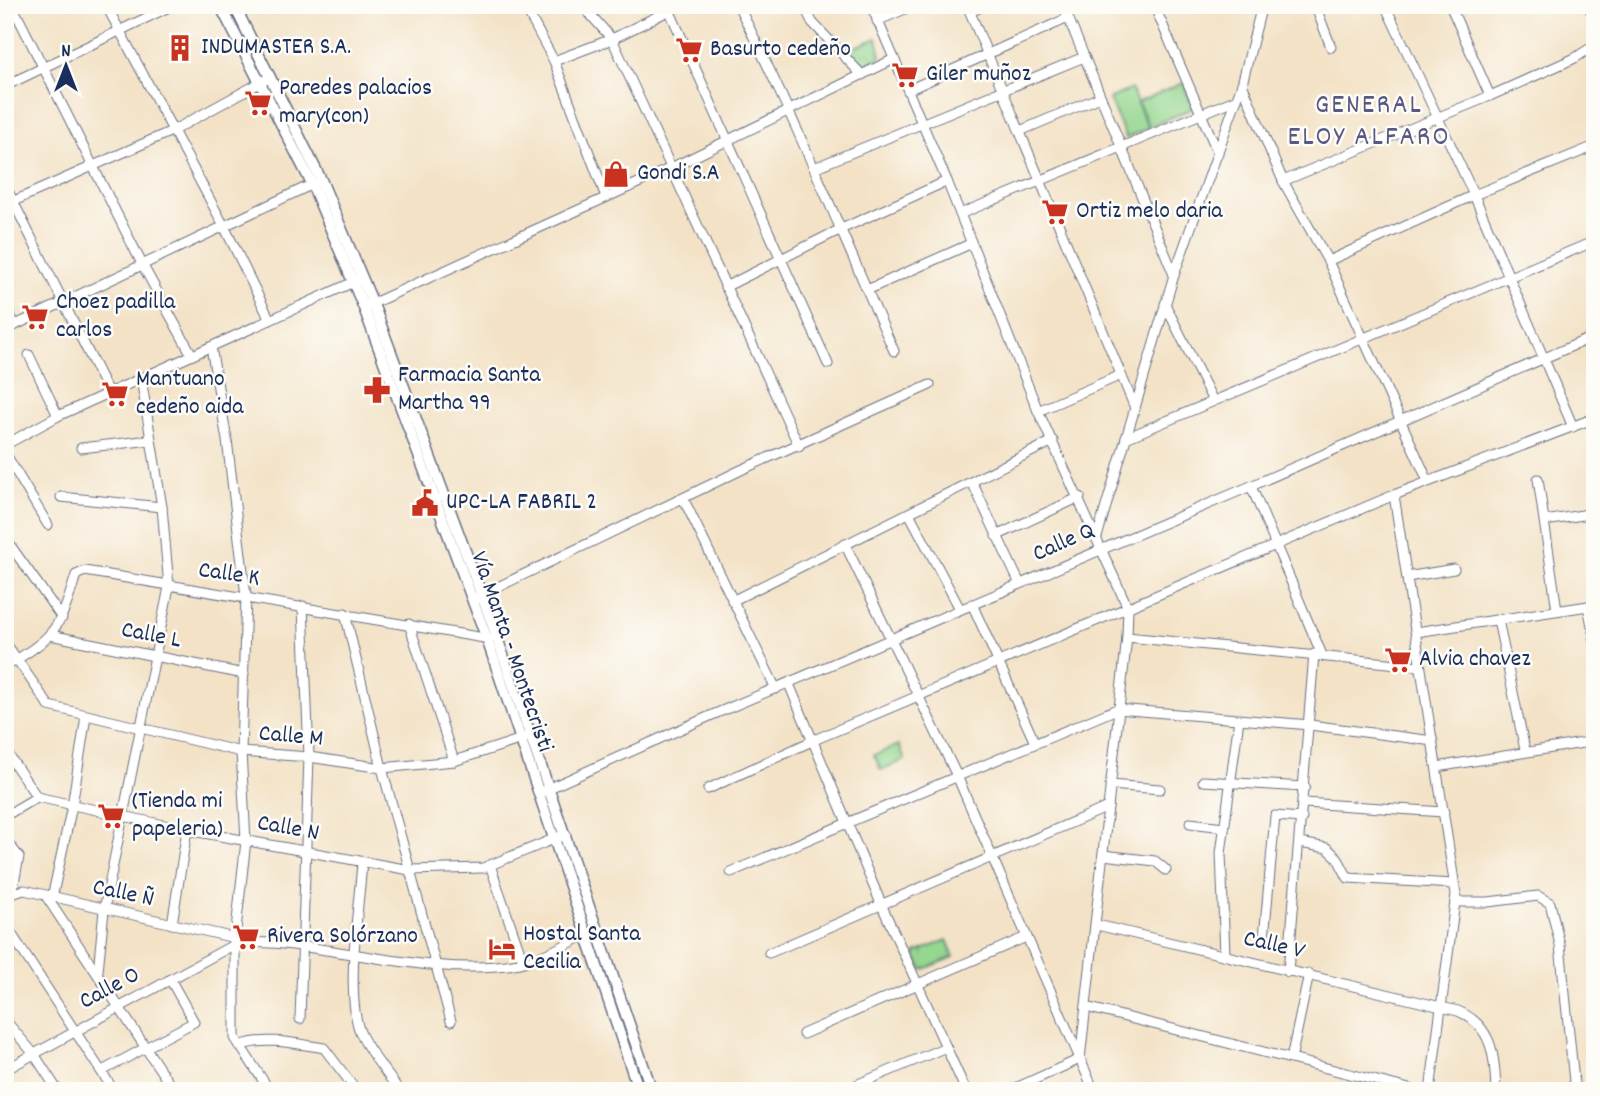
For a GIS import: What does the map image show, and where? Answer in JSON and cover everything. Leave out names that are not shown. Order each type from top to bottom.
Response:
[{"type":"main road","name":"Vía Manta - Montecristi","points":[[220,5],[266,80]]},
{"type":"main road","name":"Vía Manta - Montecristi","points":[[234,5],[266,80],[317,182],[358,280],[493,640],[593,932],[652,1091]]},
{"type":"main road","name":"Vía Manta - Montecristi","points":[[593,932],[639,1091]]},
{"type":"street","points":[[12,5],[92,167],[192,355]]},
{"type":"street","points":[[106,5],[174,130],[270,320]]},
{"type":"street","points":[[5,86],[173,5]]},
{"type":"street","points":[[524,5],[554,61],[606,197]]},
{"type":"street","points":[[582,5],[612,39],[799,446]]},
{"type":"street","points":[[554,61],[612,39],[668,8],[680,5]]},
{"type":"street","points":[[738,5],[790,109],[839,230],[894,351]]},
{"type":"street","points":[[804,5],[812,22],[862,75]]},
{"type":"street","points":[[871,5],[947,181],[1038,411],[1080,497],[1128,608],[1097,925],[1080,1059]]},
{"type":"street","points":[[877,21],[914,5]]},
{"type":"street","points":[[985,5],[969,8],[986,55],[1135,408]]},
{"type":"street","points":[[1063,5],[1174,275]]},
{"type":"street","points":[[1154,5],[1199,115],[1218,153]]},
{"type":"street","points":[[1097,537],[1174,275],[1242,84],[1261,10],[1255,5]]},
{"type":"street","points":[[1315,5],[1331,47]]},
{"type":"street","points":[[1385,5],[1435,118],[1474,195],[1573,427]]},
{"type":"street","points":[[1450,5],[1490,96]]},
{"type":"street","points":[[1588,5],[1595,19]]},
{"type":"street","points":[[668,8],[828,364]]},
{"type":"street","points":[[908,90],[1068,18]]},
{"type":"street","points":[[1283,181],[1490,96],[1575,58],[1595,45]]},
{"type":"street","points":[[814,168],[1084,57]]},
{"type":"street","points":[[368,306],[670,169],[894,60]]},
{"type":"street","points":[[9,203],[174,130],[266,80]]},
{"type":"street","points":[[1242,84],[1283,181],[1328,261],[1428,481]]},
{"type":"street","points":[[1020,131],[1100,97]]},
{"type":"street","points":[[960,214],[1237,99]]},
{"type":"street","points":[[1328,261],[1474,195],[1595,146]]},
{"type":"street","points":[[725,287],[839,230],[947,181]]},
{"type":"street","points":[[5,305],[10,328],[317,182]]},
{"type":"street","points":[[5,185],[9,203],[65,301],[109,394]]},
{"type":"street","points":[[1126,438],[1363,341],[1507,276],[1595,241]]},
{"type":"street","points":[[867,290],[970,244]]},
{"type":"street","points":[[48,525],[6,446],[58,416],[358,280]]},
{"type":"street","points":[[1165,304],[1213,401]]},
{"type":"street","name":"Calle Q","points":[[544,791],[1102,547],[1251,486],[1595,336]]},
{"type":"street","points":[[211,346],[228,440],[246,596],[241,752],[246,841],[235,941],[235,1038],[270,1091]]},
{"type":"street","points":[[29,355],[58,416]]},
{"type":"street","points":[[1038,411],[1121,375]]},
{"type":"street","points":[[98,971],[104,910],[169,587],[162,507],[141,378]]},
{"type":"street","points":[[477,597],[930,385]]},
{"type":"street","points":[[708,789],[814,740],[1394,495],[1595,418]]},
{"type":"street","points":[[81,448],[151,440]]},
{"type":"street","points":[[732,601],[1053,441]]},
{"type":"street","points":[[1538,479],[1557,610]]},
{"type":"street","points":[[972,482],[1020,584]]},
{"type":"street","points":[[1251,486],[1318,654],[1288,972]]},
{"type":"street","points":[[1394,495],[1416,632],[1418,666],[1433,741],[1454,884],[1455,902],[1430,1091]]},
{"type":"street","points":[[61,497],[162,507]]},
{"type":"street","points":[[996,536],[1080,497]]},
{"type":"street","points":[[684,500],[776,689]]},
{"type":"street","points":[[909,513],[960,610]]},
{"type":"street","points":[[1545,521],[1595,513]]},
{"type":"street","points":[[5,538],[62,618]]},
{"type":"street","points":[[845,544],[957,776],[1094,1091]]},
{"type":"street","points":[[1407,577],[1454,569]]},
{"type":"street","name":"Calle K","points":[[5,667],[50,635],[62,618],[79,571],[169,587],[246,596],[493,640]]},
{"type":"street","points":[[972,604],[1035,743]]},
{"type":"street","points":[[300,1019],[309,757],[303,606]]},
{"type":"street","points":[[1416,632],[1591,606],[1595,641]]},
{"type":"street","points":[[345,613],[382,768],[451,1021]]},
{"type":"street","points":[[1497,620],[1525,750]]},
{"type":"street","points":[[409,624],[454,761]]},
{"type":"street","name":"Calle L","points":[[50,635],[244,674]]},
{"type":"street","points":[[1127,637],[1418,666]]},
{"type":"street","points":[[5,642],[17,659]]},
{"type":"street","name":"Calle M","points":[[17,659],[49,706],[241,752],[309,757],[382,768],[454,761],[525,738]]},
{"type":"street","points":[[789,684],[850,823],[882,906],[966,1091]]},
{"type":"street","points":[[731,872],[1117,709],[1310,725],[1433,741]]},
{"type":"street","points":[[86,716],[72,806],[49,897],[174,1091]]},
{"type":"street","points":[[1225,955],[1227,937],[1221,874],[1224,827],[1240,719]]},
{"type":"street","points":[[1437,767],[1525,750],[1595,741]]},
{"type":"street","points":[[5,750],[37,797],[5,816]]},
{"type":"street","points":[[1203,781],[1305,787]]},
{"type":"street","points":[[1110,785],[1160,789]]},
{"type":"street","name":"Calle N","points":[[37,797],[187,830],[410,870],[483,868],[561,836]]},
{"type":"street","points":[[1304,803],[1444,812]]},
{"type":"street","points":[[769,953],[1108,807]]},
{"type":"street","points":[[1264,938],[1275,816],[1302,818]]},
{"type":"street","points":[[1190,824],[1224,827]]},
{"type":"street","points":[[172,924],[187,830]]},
{"type":"street","points":[[5,839],[19,857],[8,895]]},
{"type":"street","points":[[1300,843],[1327,848],[1337,857],[1348,878],[1454,884]]},
{"type":"street","points":[[1103,855],[1150,859],[1166,870]]},
{"type":"street","points":[[362,863],[356,954],[357,1023],[361,1035],[399,1091]]},
{"type":"street","points":[[490,865],[523,961]]},
{"type":"street","name":"Calle Ñ","points":[[8,895],[24,890],[235,941],[434,964],[494,965],[523,961],[593,932]]},
{"type":"street","points":[[1455,902],[1488,902],[1538,896],[1550,903],[1560,945],[1575,1091]]},
{"type":"street","points":[[5,924],[114,1091]]},
{"type":"street","name":"Calle V","points":[[1097,925],[1442,1007],[1474,1019],[1488,1034],[1496,1091]]},
{"type":"street","points":[[803,1034],[1026,937]]},
{"type":"street","name":"Calle O","points":[[5,1070],[235,941]]},
{"type":"street","points":[[1291,1059],[1309,974]]},
{"type":"street","points":[[102,1071],[194,1023],[170,979]]},
{"type":"street","points":[[1086,1007],[1417,1091]]},
{"type":"street","points":[[5,1020],[34,1054],[58,1091]]},
{"type":"street","points":[[240,1046],[268,1042],[324,1048],[357,1091]]},
{"type":"street","points":[[842,1091],[946,1047]]},
{"type":"street","points":[[1009,1091],[1080,1059]]},
{"type":"green space","points":[[877,38],[881,57],[862,66],[848,50]]},
{"type":"green space","points":[[1183,83],[1193,108],[1149,127],[1138,102]]},
{"type":"green space","points":[[1131,89],[1148,128],[1126,138],[1109,99]]},
{"type":"green space","points":[[899,745],[905,760],[881,770],[874,755]]},
{"type":"green space","points":[[947,940],[954,957],[922,970],[915,953]]},
{"type":"place","name":"INDUMASTER S.A.","points":[[180,48]]},
{"type":"place","name":"Basurto cedeño","points":[[689,50]]},
{"type":"place","name":"Giler muñoz","points":[[905,75]]},
{"type":"place","name":"Paredes palacios mary(con)","points":[[258,103]]},
{"type":"place","name":"Gondi S.A","points":[[616,174]]},
{"type":"place","name":"Ortiz melo daria","points":[[1055,212]]},
{"type":"place","name":"Choez padilla carlos","points":[[35,317]]},
{"type":"place","name":"Farmacia Santa Martha 99","points":[[377,390]]},
{"type":"place","name":"Mantuano cedeño aida","points":[[115,394]]},
{"type":"place","name":"UPC-LA FABRIL 2","points":[[425,503]]},
{"type":"place","name":"Alvia chavez","points":[[1398,660]]},
{"type":"place","name":"(Tienda mi papeleria)","points":[[111,816]]},
{"type":"place","name":"Rivera Solórzano","points":[[246,937]]},
{"type":"place","name":"Hostal Santa Cecilia","points":[[502,949]]},
{"type":"district","name":"GENERAL ELOY ALFARO","points":[[1369,123]]}]
